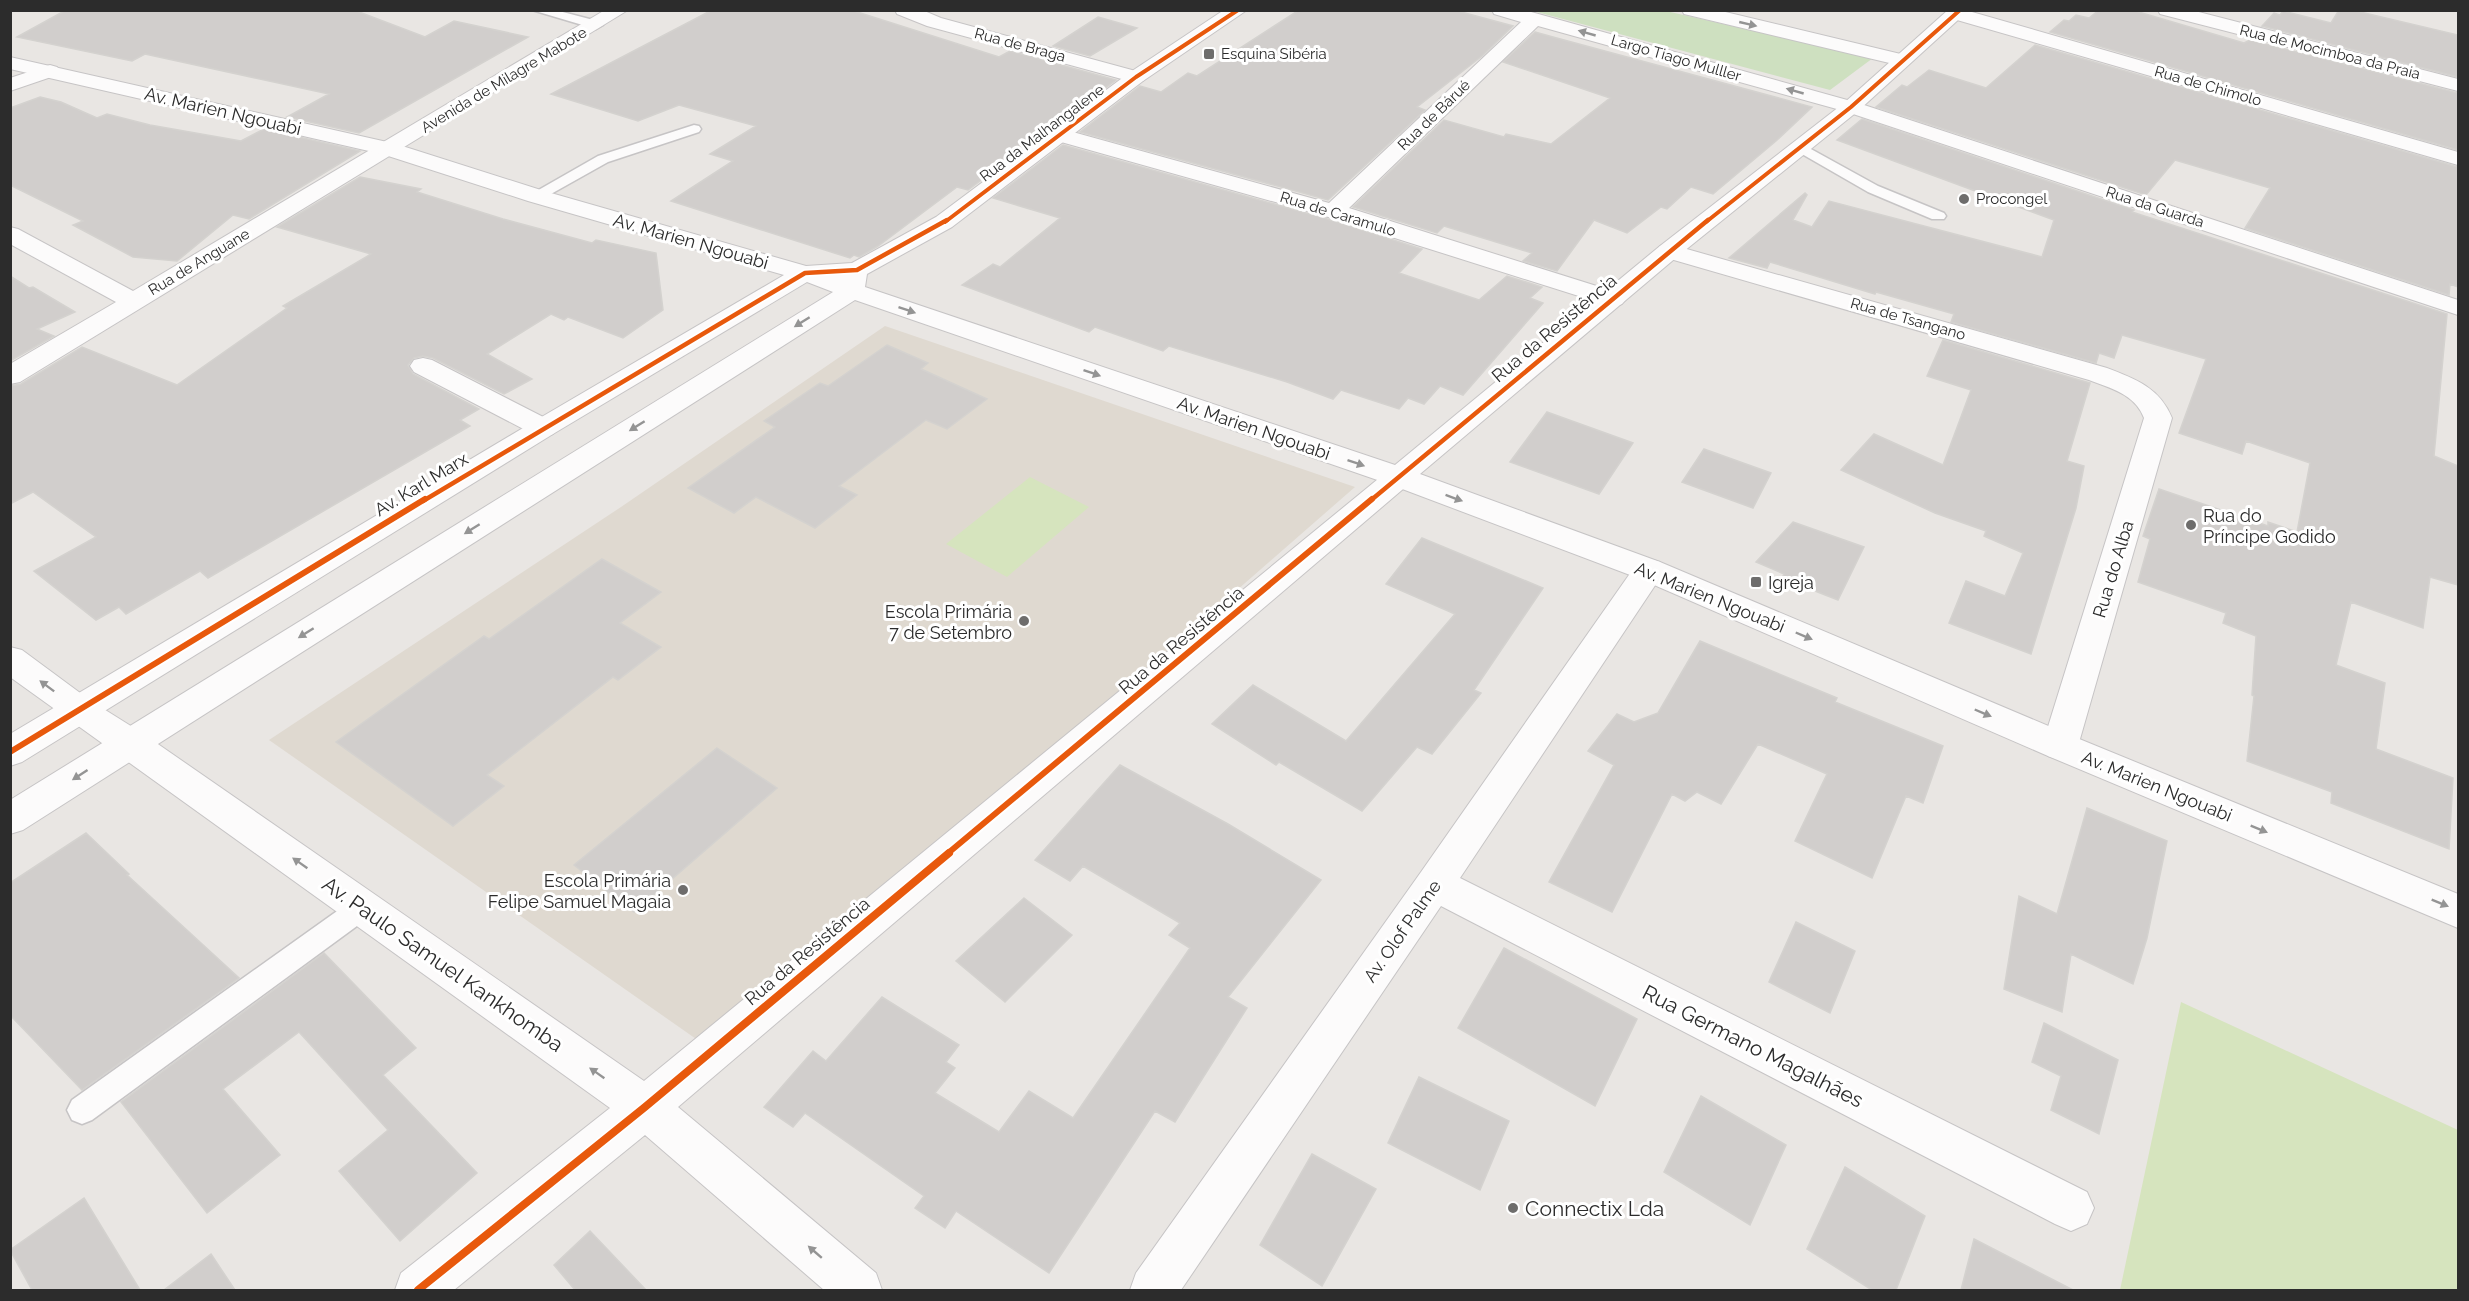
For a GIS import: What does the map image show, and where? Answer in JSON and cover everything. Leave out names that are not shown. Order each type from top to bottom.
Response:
[{"type":"street","name":"Avenida de Milagre Mabote","points":[[388,149],[619,10]]},
{"type":"street","name":"Rua de Braga","points":[[904,10],[934,22],[1136,77]]},
{"type":"street","name":"Rua da Malhangalene","points":[[854,280],[944,222],[1136,77],[1238,10]]},
{"type":"street","name":"Largo Tiago Mulller","points":[[1501,10],[1851,107]]},
{"type":"street","points":[[1691,10],[1902,60]]},
{"type":"street","name":"Rua de Mocimboa da Praia","points":[[2167,10],[2458,85]]},
{"type":"street","name":"Rua da Resistência","points":[[418,1290],[645,1107],[1669,251],[1851,107],[1959,12]]},
{"type":"street","name":"Rua de Chimolo","points":[[1959,12],[2458,159]]},
{"type":"street","name":"Rua de Bárué","points":[[1333,211],[1535,19]]},
{"type":"street","name":"Av. Marien Ngouabi","points":[[10,63],[388,149],[536,196],[805,273],[854,280],[1649,570],[2060,746],[2458,911]]},
{"type":"street","points":[[10,85],[50,71]]},
{"type":"street","name":"Rua da Guarda","points":[[1851,107],[2458,308]]},
{"type":"street","name":"Rua de Caramulo","points":[[1062,135],[1333,211],[1613,299]]},
{"type":"street","name":"Rua de Anguane","points":[[10,376],[388,149]]},
{"type":"street","points":[[10,234],[133,301]]},
{"type":"street","name":"Rua de Tsangano","points":[[1669,251],[2098,374],[2144,394]]},
{"type":"street","name":"Av. Karl Marx","points":[[10,752],[543,428],[805,273]]},
{"type":"street","points":[[10,819],[854,280]]},
{"type":"street","points":[[423,366],[543,428]]},
{"type":"street","name":"Rua do Alba","points":[[2060,746],[2158,418],[2155,407],[2144,394]]},
{"type":"street","name":"Av. Olof Palme","points":[[1153,1290],[1435,884],[1649,570]]},
{"type":"street","name":"Av. Paulo Samuel Kankhomba","points":[[10,659],[79,710],[130,743],[645,1107],[859,1290]]},
{"type":"street","name":"Rua Germano Magalhães","points":[[1435,884],[2071,1208]]},
{"type":"lane","points":[[538,10],[596,25]]},
{"type":"lane","points":[[536,196],[603,159],[694,129]]},
{"type":"lane","points":[[1800,147],[1873,189],[1938,216]]},
{"type":"lane","points":[[82,1110],[363,907]]},
{"type":"shaded area","points":[[885,326],[1355,487],[1072,734],[699,1041],[269,740],[621,507]]},
{"type":"green space","points":[[1533,11],[1666,11],[1873,58],[1830,90]]},
{"type":"green space","points":[[1030,477],[1089,507],[1007,577],[946,544]]},
{"type":"green space","points":[[2181,1002],[2458,1130],[2458,1290],[2120,1290]]},
{"type":"building","points":[[66,10],[354,10],[425,37],[454,21],[528,37],[359,133],[287,117],[329,94],[145,54],[132,61],[17,37]]},
{"type":"building","points":[[712,10],[851,10],[999,57],[1010,51],[1116,80],[968,190],[957,187],[878,246],[859,257],[854,255],[850,258],[671,201],[733,161],[710,154],[756,126],[679,105],[638,121],[551,94]]},
{"type":"building","points":[[1299,10],[1454,10],[1513,26],[1482,56],[1417,107],[1425,110],[1328,200],[1080,132],[1140,86],[1161,92],[1188,73],[1197,76]]},
{"type":"building","points":[[2099,10],[2132,10],[2244,43],[2250,40],[2458,93],[2458,150],[2050,32],[2064,20],[2069,21],[2076,15],[2089,18]]},
{"type":"building","points":[[2339,10],[2352,10],[2458,35],[2458,77],[2262,26],[2274,13],[2280,15],[2283,11],[2331,23]]},
{"type":"building","points":[[1098,17],[1137,28],[1090,56],[1053,46]]},
{"type":"building","points":[[1535,32],[1812,107],[1713,194],[1691,187],[1667,209],[1661,207],[1627,233],[1594,220],[1557,271],[1523,261],[1532,253],[1444,226],[1437,233],[1353,207],[1444,120],[1504,137],[1506,134],[1551,144],[1610,98],[1503,62]]},
{"type":"building","points":[[2035,45],[2458,167],[2458,287],[2450,284],[2449,295],[2245,228],[2270,188],[2175,160],[2146,195],[1876,107],[1902,85],[1907,87],[1929,70],[1986,88]]},
{"type":"building","points":[[40,97],[61,102],[97,118],[107,114],[150,125],[241,141],[264,129],[360,151],[249,219],[233,215],[177,261],[133,257],[73,225],[83,221],[10,185],[10,108]]},
{"type":"building","points":[[1862,119],[2134,210],[2132,212],[2447,314],[2434,456],[2458,466],[2458,585],[2430,577],[2423,628],[2351,602],[2336,665],[2385,683],[2376,749],[2453,778],[2449,849],[2331,803],[2332,792],[2247,761],[2254,696],[2252,695],[2256,636],[2223,623],[2226,613],[2138,582],[2150,539],[2143,536],[2159,489],[2268,526],[2268,522],[2297,532],[2310,463],[2246,441],[2242,454],[2179,433],[2206,359],[2122,335],[2114,358],[2099,353],[2096,363],[1951,322],[1954,314],[1876,292],[1875,294],[1770,262],[1767,268],[1729,258],[1805,193],[1807,195],[1793,220],[1812,227],[1829,201],[2042,257],[2054,220],[1837,140]]},
{"type":"building","points":[[1063,145],[1324,218],[1422,249],[1399,273],[1479,300],[1507,276],[1542,287],[1530,298],[1543,303],[1463,395],[1440,386],[1424,404],[1408,398],[1399,409],[1341,390],[1333,399],[1287,382],[1169,346],[1163,351],[1095,327],[1089,332],[962,285],[993,264],[1000,267],[1060,218],[993,198]]},
{"type":"building","points":[[360,177],[421,189],[417,192],[503,219],[592,243],[596,240],[656,253],[663,310],[623,338],[568,317],[564,320],[551,314],[487,354],[532,379],[504,394],[433,358],[423,356],[414,358],[408,365],[413,374],[479,409],[460,420],[470,426],[208,578],[200,571],[126,614],[119,607],[96,620],[34,571],[96,537],[33,492],[10,504],[10,386],[21,384],[82,347],[177,385],[287,308],[283,306],[371,254],[277,227]]},
{"type":"building","points":[[10,276],[75,312],[37,329],[54,336],[10,361]]},
{"type":"building","points":[[1943,340],[2090,383],[2067,461],[2084,466],[2076,508],[2031,654],[1949,623],[1966,581],[2005,596],[2023,553],[1984,536],[1986,531],[1935,513],[1841,470],[1874,434],[1943,465],[1971,390],[1927,376]]},
{"type":"building","points":[[887,345],[928,363],[921,369],[987,399],[947,429],[926,420],[839,486],[857,495],[815,528],[756,497],[734,513],[688,488],[775,427],[764,421],[820,383],[828,386]]},
{"type":"building","points":[[1547,412],[1633,443],[1599,494],[1510,462]]},
{"type":"building","points":[[1704,449],[1771,473],[1753,508],[1682,482]]},
{"type":"building","points":[[1793,522],[1864,547],[1838,600],[1782,578],[1784,574],[1756,562]]},
{"type":"building","points":[[1422,538],[1543,588],[1474,690],[1481,693],[1432,754],[1417,747],[1362,811],[1279,762],[1276,765],[1212,724],[1253,685],[1346,741],[1455,614],[1386,584]]},
{"type":"building","points":[[602,559],[661,592],[620,623],[661,647],[618,680],[613,677],[487,775],[504,786],[453,826],[336,742],[484,636],[489,639]]},
{"type":"building","points":[[1700,641],[1837,698],[1835,702],[1943,746],[1923,803],[1906,796],[1872,878],[1795,841],[1827,774],[1758,744],[1721,804],[1697,792],[1685,801],[1672,794],[1612,912],[1549,882],[1614,765],[1588,751],[1617,714],[1634,722],[1658,713]]},
{"type":"building","points":[[717,748],[777,788],[634,912],[574,865]]},
{"type":"building","points":[[1120,765],[1228,824],[1321,880],[1228,997],[1247,1008],[1175,1122],[1155,1111],[1049,1273],[956,1211],[945,1228],[915,1208],[924,1196],[805,1113],[793,1127],[764,1107],[813,1051],[826,1061],[882,997],[959,1045],[946,1062],[955,1068],[935,1093],[999,1132],[1029,1091],[1073,1118],[1190,948],[1169,935],[1180,923],[1083,866],[1070,881],[1035,860]]},
{"type":"building","points":[[2087,808],[2167,841],[2147,938],[2133,984],[2071,954],[2062,1012],[2004,989],[2019,896],[2057,914]]},
{"type":"building","points":[[86,833],[129,874],[127,875],[239,978],[82,1090],[10,1015],[10,883]]},
{"type":"building","points":[[1024,898],[1072,935],[1005,1002],[956,961]]},
{"type":"building","points":[[1796,922],[1855,951],[1830,1013],[1769,982]]},
{"type":"building","points":[[1504,948],[1637,1019],[1595,1106],[1458,1028]]},
{"type":"building","points":[[324,953],[416,1048],[383,1075],[477,1173],[400,1241],[339,1171],[388,1130],[299,1032],[223,1089],[280,1155],[207,1213],[121,1102]]},
{"type":"building","points":[[2044,1023],[2118,1060],[2099,1134],[2051,1110],[2061,1076],[2032,1062]]},
{"type":"building","points":[[1419,1077],[1509,1121],[1480,1190],[1388,1143]]},
{"type":"building","points":[[1701,1096],[1786,1145],[1750,1225],[1664,1172]]},
{"type":"building","points":[[1312,1154],[1376,1189],[1322,1286],[1260,1245]]},
{"type":"building","points":[[1845,1167],[1925,1216],[1896,1290],[1872,1290],[1807,1249]]},
{"type":"building","points":[[84,1198],[140,1290],[32,1290],[10,1250]]},
{"type":"building","points":[[590,1231],[646,1290],[575,1290],[554,1265]]},
{"type":"building","points":[[1974,1239],[2073,1290],[1961,1290]]},
{"type":"building","points":[[211,1254],[235,1290],[164,1290]]},
{"type":"cycle path","points":[[10,752],[543,428],[805,273],[857,270],[944,222],[1136,77],[1238,10]]},
{"type":"cycle path","points":[[418,1290],[645,1107],[1669,251],[1851,107],[1960,10]]},
{"type":"place","name":"Esquina Sibéria","points":[[1209,54]]},
{"type":"place","name":"Procongel","points":[[1964,199]]},
{"type":"place","name":"Rua do Príncipe Godido","points":[[2191,525]]},
{"type":"place","name":"Igreja","points":[[1756,582]]},
{"type":"place","name":"Escola Primária 7 de Setembro","points":[[1024,621]]},
{"type":"place","name":"Escola Primária Felipe Samuel Magaia","points":[[683,890]]},
{"type":"place","name":"Connectix Lda","points":[[1513,1208]]}]
